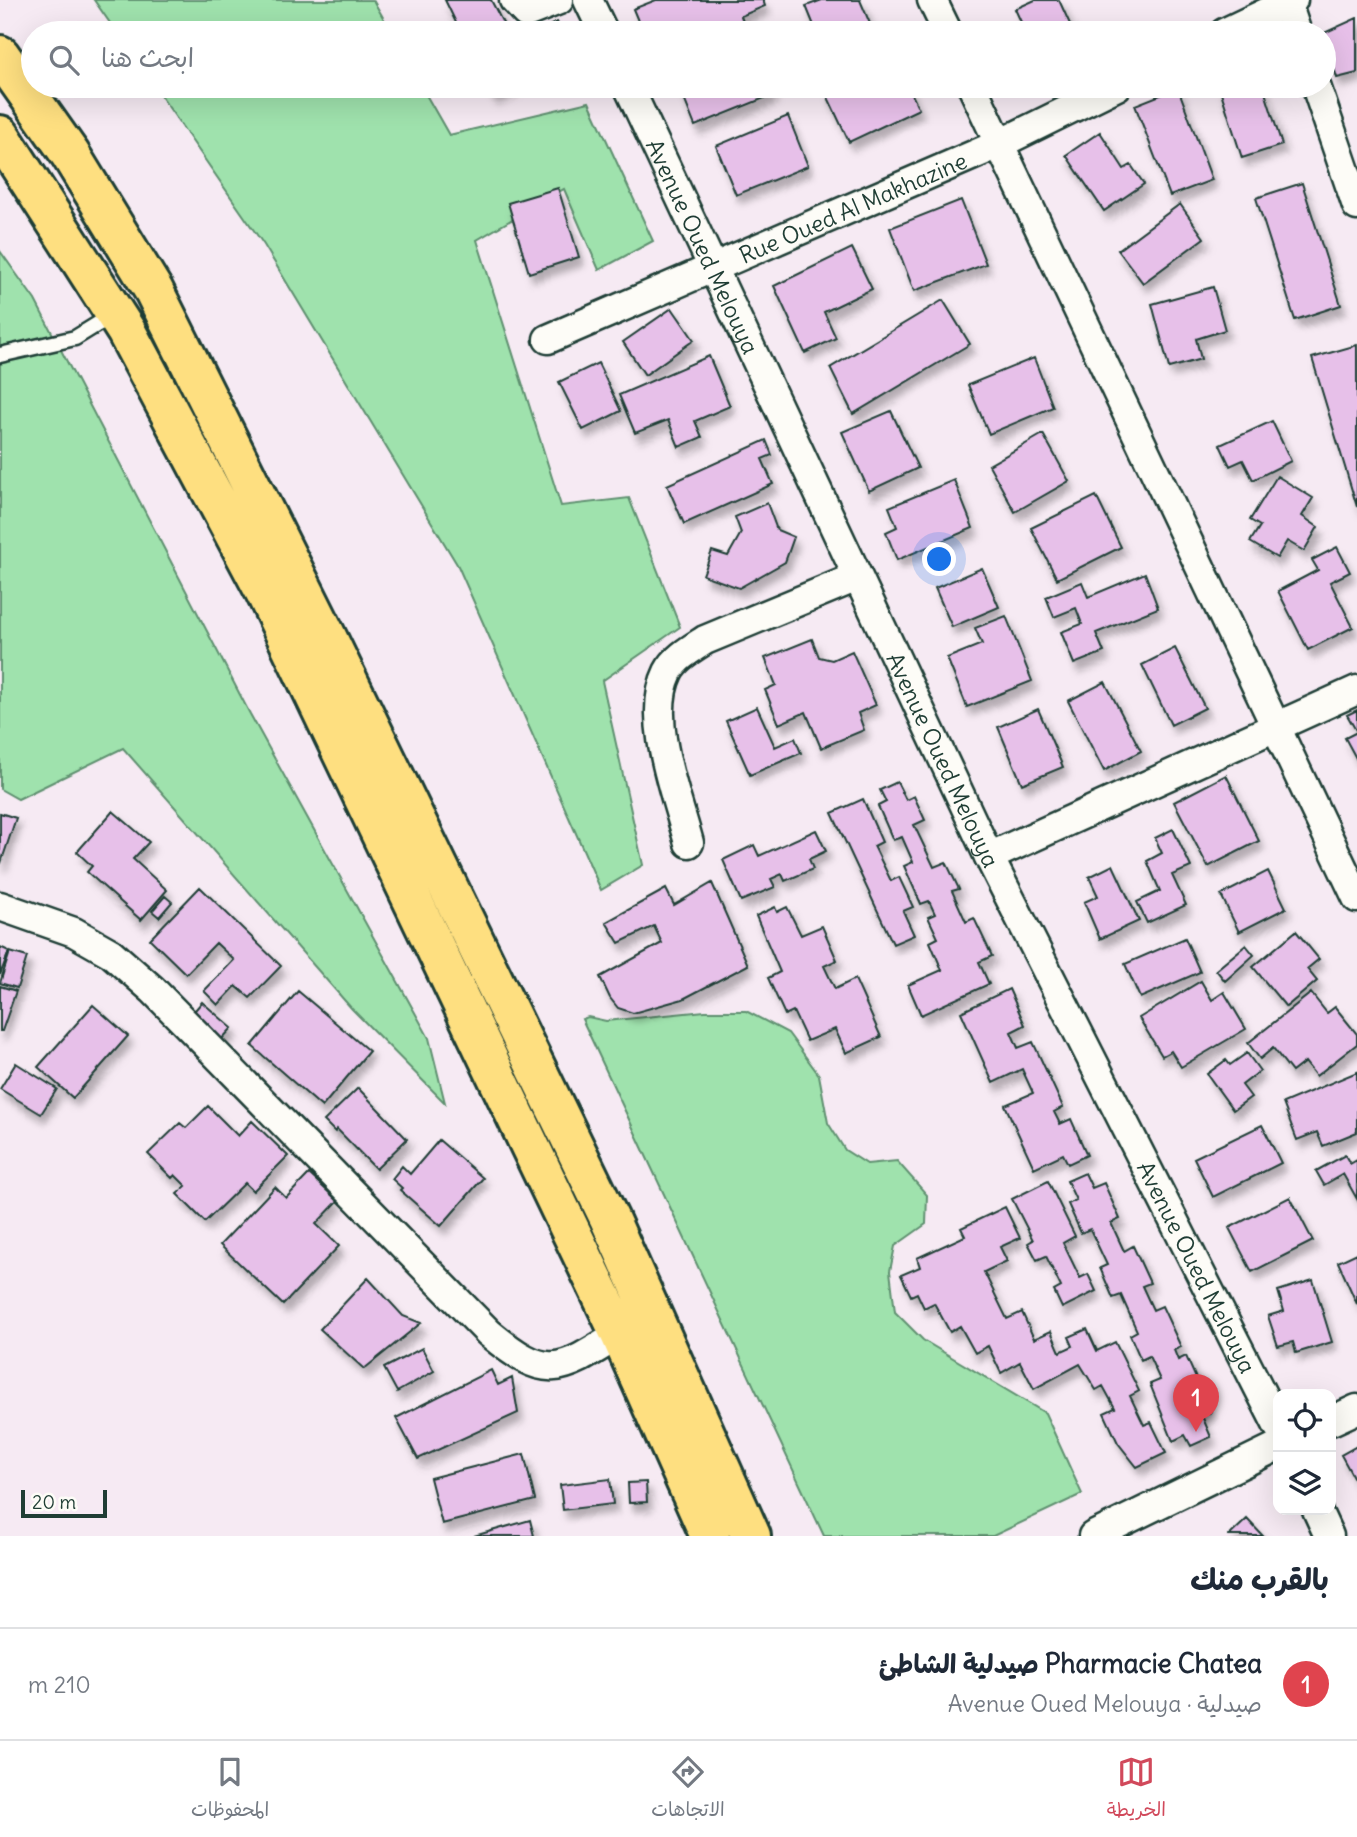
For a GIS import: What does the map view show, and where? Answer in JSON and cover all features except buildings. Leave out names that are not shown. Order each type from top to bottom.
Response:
[{"type":"main road","points":[[0,55],[21,85]]},
{"type":"main road","points":[[30,98],[70,154],[154,291],[326,633],[603,1206],[751,1536]]},
{"type":"main road","points":[[0,135],[116,314],[265,592],[620,1335],[710,1536]]},
{"type":"street","points":[[514,0],[526,13],[559,0]]},
{"type":"street","points":[[589,0],[599,21]]},
{"type":"street","points":[[932,0],[942,21]]},
{"type":"street","points":[[1248,21],[1289,1],[1294,21]]},
{"type":"street","name":"Avenue Oued Melouya","points":[[633,98],[989,858],[1273,1416]]},
{"type":"street","points":[[978,98],[1357,898]]},
{"type":"street","name":"Rue Oued Al Makhazine","points":[[548,339],[999,144],[1093,98]]},
{"type":"street","points":[[1319,98],[1357,206]]},
{"type":"street","points":[[689,843],[660,722],[661,695],[668,671],[684,654],[705,640],[857,577]]},
{"type":"street","points":[[989,858],[1357,690]]},
{"type":"street","points":[[0,906],[74,932],[111,953],[153,990],[488,1333],[520,1359],[541,1367],[561,1366],[584,1357],[620,1335]]},
{"type":"street","points":[[1336,1420],[1357,1409]]},
{"type":"street","points":[[1093,1536],[1273,1449]]},
{"type":"street","points":[[1319,1515],[1329,1536]]},
{"type":"lane","points":[[0,355],[75,338],[116,314]]},
{"type":"green space","points":[[94,0],[373,0],[385,21],[109,21]]},
{"type":"green space","points":[[162,98],[428,98],[449,135],[589,102],[653,241],[599,270],[564,189],[477,240],[561,506],[629,498],[680,627],[602,681],[643,865],[601,890],[458,566],[264,245]]},
{"type":"green space","points":[[0,251],[35,300],[250,714],[429,1038],[445,1103],[352,1009],[123,748],[18,799],[0,789]]},
{"type":"green space","points":[[705,1011],[746,1011],[788,1033],[819,1075],[828,1123],[845,1150],[867,1164],[897,1161],[927,1195],[926,1224],[895,1246],[890,1271],[895,1312],[923,1340],[1045,1413],[1082,1494],[993,1536],[824,1536],[582,1019],[588,1017],[606,1021]]},
{"type":"place","name":"Pharmacie Chatea صيدلية الشاطئ","points":[[1196,1432]]}]
